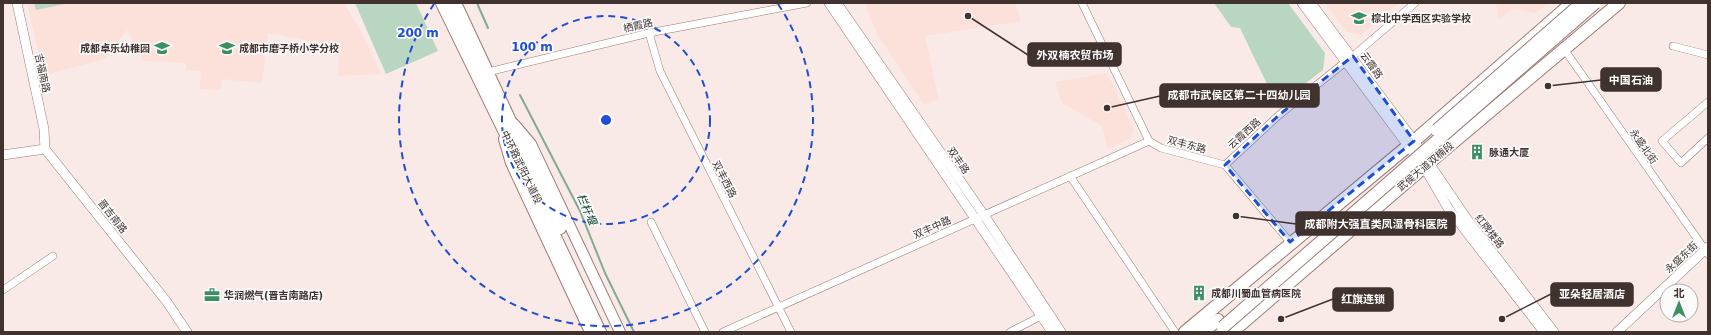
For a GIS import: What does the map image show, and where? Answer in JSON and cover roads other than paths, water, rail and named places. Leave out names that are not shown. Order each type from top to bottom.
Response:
[{"type":"main road","name":"中环路武阳大道段","points":[[442,3],[482,73],[552,220],[609,332]]},
{"type":"main road","name":"中环路武阳大道段","points":[[455,3],[482,73]]},
{"type":"main road","points":[[1185,332],[1290,242],[1411,143],[1572,3]]},
{"type":"main road","points":[[1223,328],[1582,3]]},
{"type":"main road","points":[[1202,332],[1223,328],[1595,3]]},
{"type":"main road","name":"武侯大道双楠段","points":[[1223,328],[1426,164],[1619,3]]},
{"type":"main road","points":[[504,118],[511,163],[590,332]]},
{"type":"main road","points":[[504,118],[531,144],[620,332]]},
{"type":"main road","name":"中环路武阳大道段","points":[[552,220],[600,332]]},
{"type":"street","name":"吉福南路","points":[[17,3],[44,129],[45,149]]},
{"type":"street","name":"栖霞路","points":[[482,73],[649,33],[806,3]]},
{"type":"street","name":"双丰路","points":[[829,3],[1061,332]]},
{"type":"street","name":"双丰路","points":[[837,3],[980,217],[1040,316],[1052,332]]},
{"type":"street","points":[[1082,3],[1149,140]]},
{"type":"street","points":[[1302,3],[1349,59]]},
{"type":"street","name":"云霞路","points":[[1311,3],[1349,59],[1426,164]]},
{"type":"street","name":"云霞西路","points":[[1225,165],[1279,115],[1349,59],[1415,3]]},
{"type":"street","name":"双丰西路","points":[[649,33],[660,71],[791,332]]},
{"type":"street","points":[[1673,46],[1708,54]]},
{"type":"street","name":"永盛北街","points":[[1564,49],[1707,250]]},
{"type":"street","points":[[1708,102],[1662,141],[1681,163],[1708,138]]},
{"type":"street","name":"双丰中路","points":[[723,332],[1149,140]]},
{"type":"street","name":"双丰东路","points":[[1149,140],[1161,148],[1225,165]]},
{"type":"street","points":[[3,155],[45,149]]},
{"type":"street","name":"晋吉南路","points":[[45,149],[167,302],[187,332]]},
{"type":"street","name":"红牌楼路","points":[[1426,164],[1448,208],[1544,332]]},
{"type":"street","name":"红牌楼路","points":[[1426,164],[1554,332]]},
{"type":"street","points":[[1225,165],[1290,242]]},
{"type":"street","points":[[1070,176],[1175,332]]},
{"type":"street","points":[[651,222],[705,332]]},
{"type":"street","name":"永盛东街","points":[[1617,332],[1707,250]]},
{"type":"street","points":[[3,290],[53,256]]},
{"type":"street","points":[[1010,332],[1040,316]]},
{"type":"waterway","name":"栏杆堰","points":[[477,3],[488,28]]},
{"type":"waterway","name":"栏杆堰","points":[[520,95],[580,211],[605,273],[634,332]]},
{"type":"place","name":"外双楠农贸市场","points":[[968,16]]},
{"type":"place","name":"棕北中学西区实验学校","points":[[1359,18]]},
{"type":"place","name":"成都卓乐幼稚园","points":[[162,48]]},
{"type":"place","name":"成都市磨子桥小学分校","points":[[227,48]]},
{"type":"place","name":"中国石油","points":[[1548,86]]},
{"type":"place","name":"成都市武侯区第二十四幼儿园","points":[[1107,108]]},
{"type":"place","name":"脉通大厦","points":[[1477,152]]},
{"type":"place","name":"成都附大强直类凤湿骨科医院","points":[[1236,216]]},
{"type":"place","name":"成都川蜀血管病医院","points":[[1199,293]]},
{"type":"place","name":"华润燃气(晋吉南路店)","points":[[212,295]]},
{"type":"place","name":"红旗连锁","points":[[1281,319]]},
{"type":"place","name":"亚朵轻居酒店","points":[[1502,319]]}]
